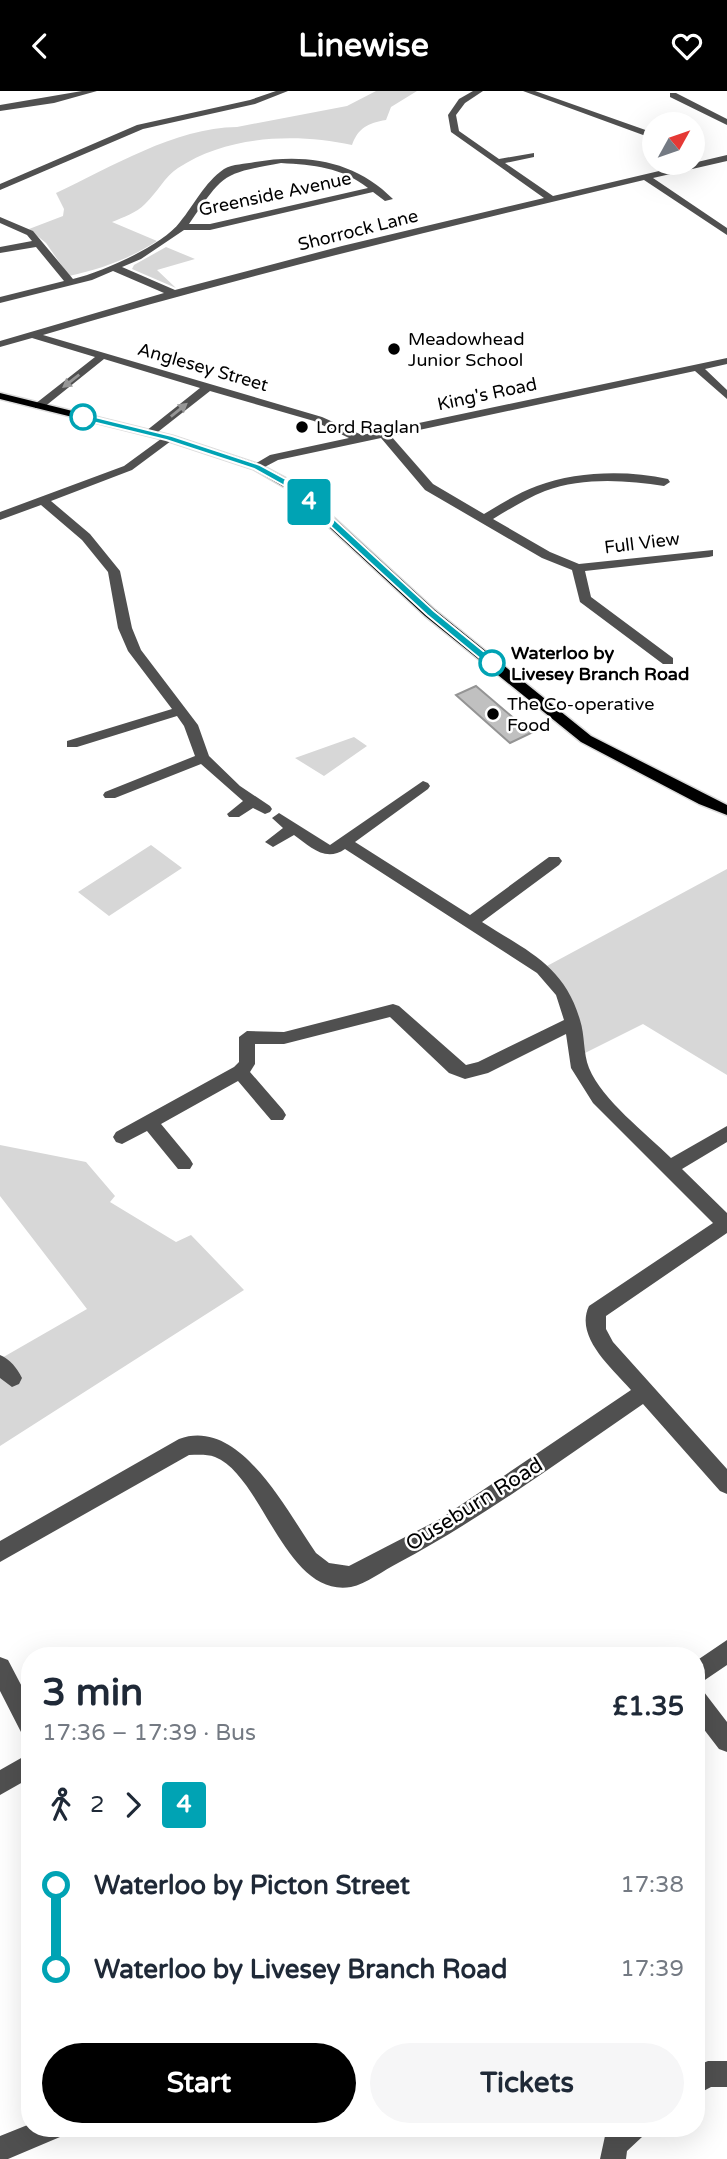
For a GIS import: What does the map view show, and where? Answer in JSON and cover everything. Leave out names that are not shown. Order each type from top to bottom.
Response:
[{"type":"main road","points":[[0,396],[169,438],[257,467],[293,487],[430,613],[586,739],[704,801],[727,810]]},
{"type":"street","points":[[0,108],[93,91]]},
{"type":"street","points":[[0,187],[140,127],[252,102],[284,91]]},
{"type":"street","points":[[478,91],[462,100],[453,115],[455,132],[551,199]]},
{"type":"street","points":[[527,91],[642,132]]},
{"type":"street","points":[[673,95],[727,122]]},
{"type":"street","points":[[710,113],[727,109]]},
{"type":"street","points":[[496,162],[531,155]]},
{"type":"street","points":[[705,156],[722,159],[727,167]]},
{"type":"street","name":"Greenside Avenue","points":[[0,300],[115,268],[138,257],[182,227],[214,181],[230,169],[265,161],[299,159],[330,164],[357,175],[388,199]]},
{"type":"street","name":"Shorrock Lane","points":[[0,344],[174,293],[722,159]]},
{"type":"street","points":[[646,178],[727,232]]},
{"type":"street","name":"Greenside Avenue","points":[[182,227],[210,227],[374,189]]},
{"type":"street","points":[[0,220],[23,229],[40,243],[70,282]]},
{"type":"street","points":[[0,250],[40,243]]},
{"type":"street","points":[[115,268],[174,293]]},
{"type":"street","name":"Anglesey Street","points":[[33,335],[318,419],[361,439]]},
{"type":"street","points":[[39,406],[102,356]]},
{"type":"street","name":"King's Road","points":[[257,467],[274,457],[727,361]]},
{"type":"street","points":[[697,367],[727,396]]},
{"type":"street","points":[[150,433],[208,387]]},
{"type":"street","name":"Full View","points":[[384,434],[429,487],[546,555],[578,568],[709,553]]},
{"type":"street","points":[[0,516],[128,468],[169,438]]},
{"type":"street","points":[[483,519],[549,485],[577,480],[632,477],[664,482]]},
{"type":"street","points":[[42,500],[86,537],[114,571],[125,628],[135,651],[193,730],[203,758],[215,772],[328,851],[423,786]]},
{"type":"street","name":"Full View","points":[[578,568],[585,599],[668,661]]},
{"type":"street","points":[[72,744],[179,711]]},
{"type":"street","points":[[110,795],[203,758]]},
{"type":"street","points":[[234,814],[266,809]]},
{"type":"street","points":[[274,842],[293,828]]},
{"type":"street","points":[[344,842],[543,969],[563,993],[573,1023],[580,1068],[599,1098],[727,1225],[596,1312],[596,1330],[606,1348],[727,1484]]},
{"type":"street","points":[[470,923],[554,861]]},
{"type":"street","points":[[122,1137],[240,1072],[247,1064],[247,1037],[284,1038],[393,1010],[455,1068],[465,1072],[482,1068],[573,1023]]},
{"type":"street","points":[[240,1072],[277,1115]]},
{"type":"street","points":[[150,1122],[184,1164]]},
{"type":"street","points":[[669,1168],[727,1133]]},
{"type":"street","name":"Ouseburn Road","points":[[0,1552],[186,1446],[203,1444],[232,1454],[242,1465],[308,1560],[324,1573],[350,1577],[447,1526],[645,1392]]},
{"type":"street","points":[[705,1668],[727,1651]]},
{"type":"street","points":[[0,1668],[21,1709]]},
{"type":"street","points":[[705,1712],[727,1741]]},
{"type":"street","points":[[0,1783],[21,1770]]},
{"type":"street","points":[[705,2076],[727,2074]]},
{"type":"street","points":[[0,2149],[29,2137]]},
{"type":"street","points":[[613,2159],[614,2145],[623,2137]]},
{"type":"shaded area","points":[[376,91],[417,91],[391,107],[386,120],[361,130],[352,145],[309,139],[263,140],[219,149],[178,168],[141,207],[112,222],[157,241],[114,263],[69,276],[46,243],[29,229],[63,216],[64,209],[56,193],[167,141],[213,129],[347,106]]},
{"type":"shaded area","points":[[166,247],[195,259],[157,270],[176,288],[132,269],[134,265]]},
{"type":"shaded area","points":[[354,737],[367,746],[324,776],[295,758]]},
{"type":"shaded area","points":[[151,845],[182,868],[109,916],[78,892]]},
{"type":"shaded area","points":[[727,869],[727,1075],[643,1024],[583,1054],[547,966]]},
{"type":"shaded area","points":[[0,1145],[86,1162],[115,1196],[110,1202],[176,1242],[191,1235],[244,1290],[0,1446],[0,1359],[87,1309],[0,1196]]},
{"type":"building","name":"The Co-operative Food","points":[[476,686],[531,733],[510,743],[456,695]]},
{"type":"bus line","name":"4","points":[[83,417],[169,438],[257,467],[293,487],[430,613],[492,663]]},
{"type":"place","name":"Meadowhead Junior School","points":[[394,349]]},
{"type":"place","name":"Lord Raglan","points":[[302,427]]},
{"type":"place","name":"Waterloo by Livesey Branch Road","points":[[492,663]]},
{"type":"place","name":"The Co-operative Food","points":[[493,714]]}]
